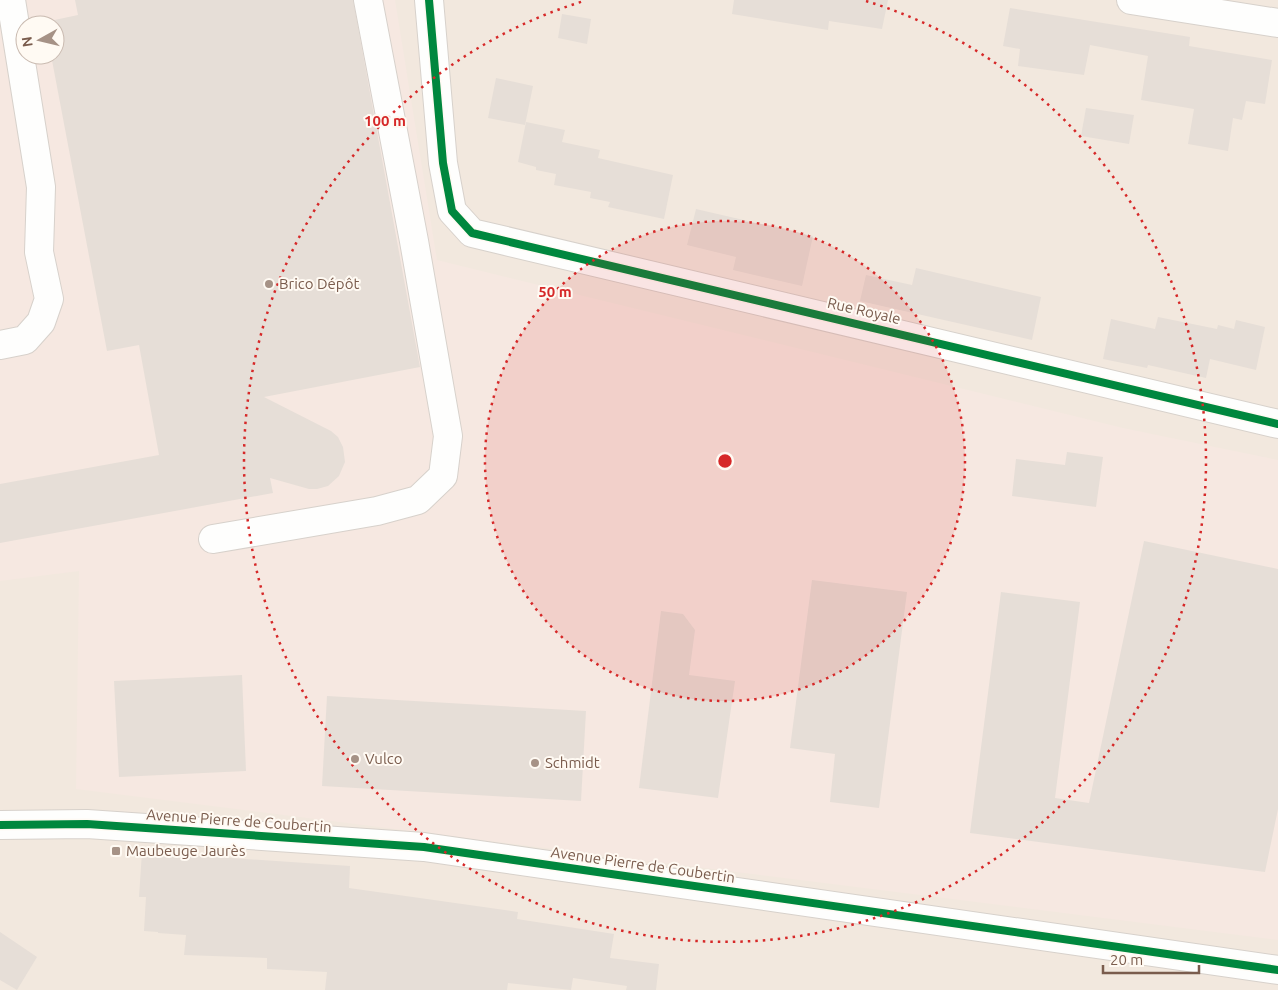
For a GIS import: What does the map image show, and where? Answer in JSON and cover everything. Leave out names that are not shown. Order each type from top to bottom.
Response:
[{"type":"street","points":[[0,345],[25,340],[41,322],[49,299],[39,252],[41,187],[11,0]]},
{"type":"street","points":[[213,539],[377,511],[418,500],[443,476],[448,436],[414,242],[368,0]]},
{"type":"street","name":"Rue Royale","points":[[429,0],[443,163],[452,211],[472,233],[1278,424]]},
{"type":"street","points":[[1132,0],[1278,23]]},
{"type":"street","name":"Avenue Pierre de Coubertin","points":[[0,825],[87,824],[424,847],[1278,970]]},
{"type":"shaded area","points":[[0,0],[1278,0],[1278,990],[0,990]]},
{"type":"shaded area","points":[[0,0],[395,0],[437,260],[1123,428],[1278,460],[1278,940],[76,789],[79,571],[0,581]]},
{"type":"building","name":"Brico Dépôt","points":[[75,0],[353,0],[420,367],[264,397],[331,431],[338,437],[343,447],[345,462],[339,476],[328,486],[309,489],[270,478],[273,493],[0,543],[0,484],[159,455],[139,345],[107,351],[53,65],[65,65],[65,18],[78,15]]},
{"type":"building","points":[[734,0],[888,0],[882,29],[829,21],[828,30],[732,14]]},
{"type":"building","points":[[1010,8],[1190,37],[1189,46],[1272,60],[1265,104],[1246,101],[1242,120],[1233,118],[1228,151],[1188,144],[1194,109],[1141,100],[1148,56],[1090,45],[1084,75],[1018,66],[1020,49],[1003,46]]},
{"type":"building","points":[[562,14],[591,19],[587,44],[558,38]]},
{"type":"building","points":[[496,78],[533,86],[525,125],[488,118]]},
{"type":"building","points":[[1086,108],[1134,115],[1129,144],[1081,136]]},
{"type":"building","points":[[526,122],[565,130],[562,142],[600,150],[598,158],[673,175],[664,219],[608,207],[610,202],[590,198],[591,192],[554,185],[556,174],[536,170],[536,167],[518,162]]},
{"type":"building","points":[[696,209],[813,236],[802,286],[733,270],[736,257],[687,245]]},
{"type":"building","points":[[916,268],[1041,297],[1032,340],[860,301],[866,275],[912,285]]},
{"type":"building","points":[[1158,317],[1217,329],[1218,325],[1234,329],[1236,320],[1265,327],[1256,370],[1210,359],[1206,378],[1148,365],[1147,368],[1103,359],[1111,319],[1155,329]]},
{"type":"building","points":[[1067,452],[1103,457],[1096,507],[1012,496],[1016,459],[1065,465]]},
{"type":"building","points":[[1144,541],[1278,569],[1278,809],[1265,872],[970,833],[1001,592],[1080,602],[1055,798],[1089,803]]},
{"type":"building","points":[[812,580],[907,592],[879,808],[830,802],[835,754],[790,748]]},
{"type":"building","points":[[661,611],[683,614],[695,630],[689,675],[735,681],[718,798],[639,788]]},
{"type":"building","points":[[242,675],[246,771],[119,777],[114,681]]},
{"type":"building","points":[[327,696],[586,711],[581,801],[322,786]]},
{"type":"building","points":[[142,852],[350,866],[349,888],[518,912],[517,919],[614,934],[610,958],[659,964],[656,990],[626,990],[627,986],[573,978],[571,990],[508,983],[507,990],[325,990],[327,972],[267,969],[267,958],[184,955],[186,935],[144,931],[146,897],[139,897]]},
{"type":"building","points":[[0,932],[37,957],[17,990],[0,980]]},
{"type":"cycle path","points":[[429,0],[443,163],[452,211],[472,233],[1278,424]]},
{"type":"cycle path","points":[[0,825],[87,824],[424,847],[1278,970]]},
{"type":"place","name":"Brico Dépôt","points":[[269,284]]},
{"type":"place","name":"Vulco","points":[[355,759]]},
{"type":"place","name":"Schmidt","points":[[535,763]]},
{"type":"place","name":"Maubeuge Jaurès","points":[[116,851]]}]
